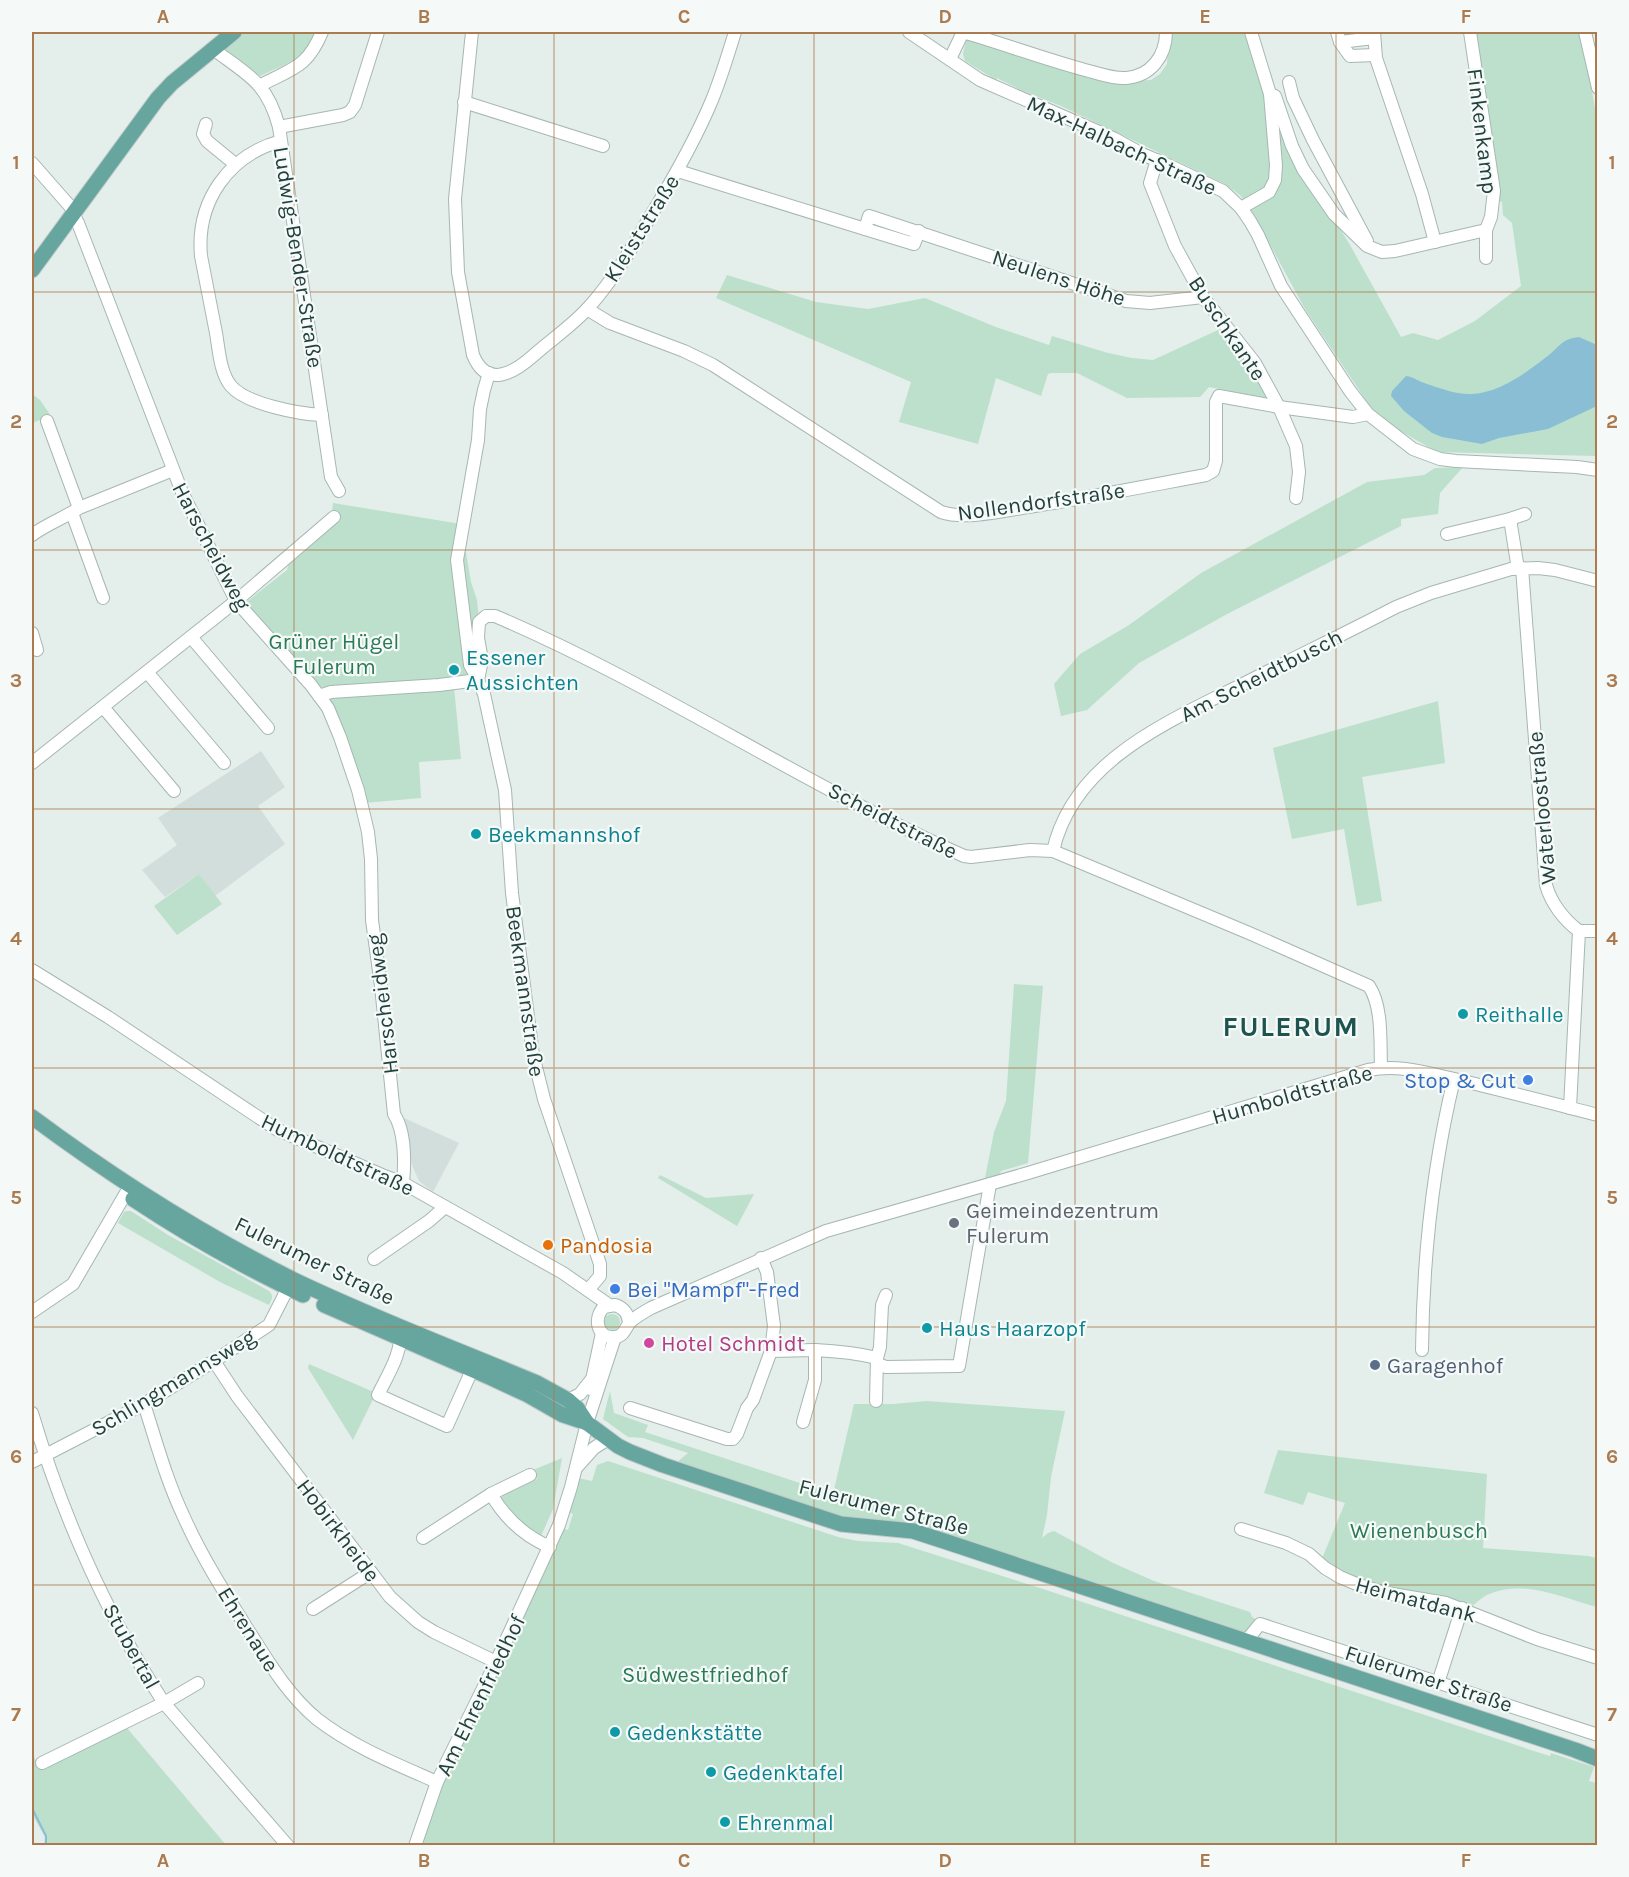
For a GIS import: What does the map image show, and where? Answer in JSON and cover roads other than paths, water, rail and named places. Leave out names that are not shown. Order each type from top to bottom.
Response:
[{"type":"main road","points":[[32,270],[158,98],[172,83],[234,32]]},
{"type":"main road","name":"Fulerumer Straße","points":[[32,1117],[128,1190],[205,1244],[290,1284],[478,1366],[537,1383],[568,1400],[577,1408],[587,1423]]},
{"type":"main road","name":"Fulerumer Straße","points":[[32,1127],[74,1159],[128,1190]]},
{"type":"main road","name":"Fulerumer Straße","points":[[478,1366],[563,1415],[587,1423],[630,1452],[663,1465],[841,1524],[913,1532],[1598,1759]]},
{"type":"street","points":[[261,85],[301,64],[315,49],[322,32]]},
{"type":"street","points":[[279,127],[350,112],[355,105],[378,32]]},
{"type":"street","points":[[472,32],[455,199],[458,272],[472,350],[476,363],[489,373]]},
{"type":"street","name":"Kleiststraße","points":[[489,373],[496,376],[514,372],[587,309],[621,265],[678,171],[711,101],[735,32]]},
{"type":"street","name":"Max-Halbach-Straße","points":[[909,32],[980,80],[1114,139],[1223,191],[1241,208],[1258,235],[1281,286],[1350,391],[1368,414],[1413,449],[1440,459],[1598,470]]},
{"type":"street","points":[[950,60],[963,32],[1076,67],[1111,77],[1124,78],[1136,76],[1154,66],[1166,43],[1166,32]]},
{"type":"street","points":[[1241,208],[1269,192],[1275,180],[1276,150],[1269,91],[1251,32]]},
{"type":"street","name":"Finkenkamp","points":[[1470,32],[1494,191],[1491,217],[1486,230],[1486,258]]},
{"type":"street","points":[[1585,32],[1598,88]]},
{"type":"street","points":[[1375,55],[1350,56],[1338,37],[1374,35],[1375,55],[1422,194],[1435,242]]},
{"type":"street","name":"Ludwig-Bender-Straße","points":[[213,49],[261,85],[276,114],[331,477],[339,491]]},
{"type":"street","points":[[1288,82],[1313,140],[1366,239],[1367,246]]},
{"type":"street","points":[[1269,91],[1275,96],[1292,146],[1310,180],[1334,214],[1367,246],[1382,252],[1395,251],[1486,230]]},
{"type":"street","points":[[464,102],[603,146]]},
{"type":"street","points":[[206,124],[203,134],[207,141],[235,164]]},
{"type":"street","points":[[281,141],[264,145],[235,164],[216,187],[208,203],[200,248],[226,378],[231,387],[251,400],[306,414],[322,415]]},
{"type":"street","name":"Buschkante","points":[[1157,160],[1150,183],[1175,246],[1203,297],[1255,363],[1279,407],[1296,446],[1299,459],[1299,485],[1296,498]]},
{"type":"street","name":"Harscheidweg","points":[[32,162],[75,212],[182,492],[236,601],[319,696],[328,708],[340,737],[366,821],[371,859],[372,920],[394,1114],[399,1122],[403,1152],[403,1183]]},
{"type":"street","name":"Neulens Höhe","points":[[678,171],[865,229],[869,216],[1126,301],[1150,303],[1203,297]]},
{"type":"street","name":"Nollendorfstraße","points":[[587,309],[610,322],[713,365],[941,512],[953,516],[1075,500],[1206,475],[1213,471],[1216,461],[1216,402],[1219,396],[1353,417],[1368,414]]},
{"type":"street","name":"Beekmannstraße","points":[[489,373],[480,409],[478,440],[460,537],[457,560],[458,578],[468,658],[484,694],[505,790],[512,893],[532,1055],[544,1099],[600,1264],[600,1276],[588,1290]]},
{"type":"street","points":[[46,422],[103,598]]},
{"type":"street","name":"Max-Halbach-Straße","points":[[1402,440],[1441,452],[1598,465]]},
{"type":"street","points":[[32,535],[53,521],[173,470]]},
{"type":"street","points":[[1447,534],[1525,514]]},
{"type":"street","points":[[32,763],[236,601],[334,518]]},
{"type":"street","name":"Waterloostraße","points":[[1510,519],[1520,568],[1546,885],[1555,905],[1580,931]]},
{"type":"street","name":"Am Scheidtbusch","points":[[1053,851],[1056,835],[1078,796],[1102,768],[1140,738],[1396,607],[1431,593],[1520,568],[1555,570],[1598,581]]},
{"type":"street","name":"Scheidtstraße","points":[[478,680],[482,660],[478,638],[479,622],[486,616],[495,616],[591,661],[880,816],[964,856],[1030,850],[1053,851],[1249,933],[1369,986],[1375,995],[1378,1009],[1381,1068]]},
{"type":"street","points":[[32,633],[37,650]]},
{"type":"street","points":[[191,637],[268,728]]},
{"type":"street","points":[[147,672],[224,763]]},
{"type":"street","points":[[319,696],[331,692],[439,685],[478,680]]},
{"type":"street","points":[[103,707],[174,791]]},
{"type":"street","points":[[1570,1108],[1580,931],[1598,931]]},
{"type":"street","name":"Humboldtstraße","points":[[32,970],[108,1017],[276,1128],[403,1183],[563,1273],[588,1290],[593,1303],[604,1308],[620,1306],[625,1310],[651,1308]]},
{"type":"street","name":"Humboldtstraße","points":[[615,1337],[627,1329],[629,1323],[651,1308],[826,1231],[1381,1068],[1403,1068],[1454,1079],[1598,1115]]},
{"type":"street","points":[[1422,1350],[1423,1290],[1428,1222],[1443,1127],[1454,1079]]},
{"type":"street","points":[[771,1351],[841,1351],[877,1361],[886,1367],[959,1366],[990,1184]]},
{"type":"street","points":[[32,1312],[73,1284],[128,1190]]},
{"type":"street","points":[[374,1259],[429,1221],[445,1207]]},
{"type":"street","points":[[630,1408],[733,1439],[753,1400],[771,1351],[774,1326],[767,1272],[761,1258]]},
{"type":"street","name":"Schlingmannsweg","points":[[32,1462],[144,1404],[269,1324],[290,1284]]},
{"type":"street","points":[[876,1401],[882,1305],[886,1294]]},
{"type":"street","name":"Humboldtstraße","points":[[602,1333],[597,1326],[597,1318],[604,1308]]},
{"type":"street","points":[[625,1310],[629,1323]]},
{"type":"street","points":[[400,1333],[399,1349],[378,1395],[447,1426],[478,1366]]},
{"type":"street","points":[[602,1333],[615,1337],[587,1423],[592,1379],[602,1333]]},
{"type":"street","points":[[803,1422],[815,1380],[815,1350]]},
{"type":"street","name":"Hobirkheide","points":[[214,1361],[237,1396],[390,1597],[418,1622],[434,1632],[496,1662]]},
{"type":"street","points":[[568,1400],[580,1394],[592,1379]]},
{"type":"street","name":"Ehrenaue","points":[[144,1404],[165,1472],[183,1517],[236,1611],[279,1677],[303,1706],[328,1727],[370,1752],[437,1782]]},
{"type":"street","name":"Stubertal","points":[[32,1413],[44,1456],[69,1517],[111,1612],[147,1677],[164,1703],[288,1845]]},
{"type":"street","name":"Am Ehrenfriedhof","points":[[415,1845],[437,1782],[550,1547],[565,1507],[587,1423]]},
{"type":"street","name":"Am Ehrenfriedhof","points":[[574,1471],[594,1448],[608,1439]]},
{"type":"street","points":[[423,1539],[491,1494],[531,1475]]},
{"type":"street","points":[[491,1494],[510,1520],[527,1534],[550,1547]]},
{"type":"street","name":"Heimatdank","points":[[1241,1529],[1286,1543],[1309,1554],[1324,1568],[1359,1585],[1386,1593],[1446,1603],[1537,1639],[1598,1658]]},
{"type":"street","points":[[314,1609],[370,1572]]},
{"type":"street","name":"Fulerumer Straße","points":[[1438,1683],[1462,1608]]},
{"type":"street","name":"Fulerumer Straße","points":[[1246,1641],[1260,1624],[1598,1735]]},
{"type":"street","points":[[42,1763],[164,1703],[198,1683]]},
{"type":"water","points":[[1579,337],[1597,345],[1597,406],[1548,429],[1499,438],[1482,444],[1442,437],[1432,433],[1404,411],[1391,396],[1392,391],[1406,376],[1460,393],[1472,394],[1493,390],[1522,375],[1565,341]]},
{"type":"waterway","points":[[32,1808],[46,1836],[46,1846]]},
{"type":"place","name":"Essener Aussichten","points":[[454,670]]},
{"type":"place","name":"Beekmannshof","points":[[476,834]]},
{"type":"place","name":"Reithalle","points":[[1463,1014]]},
{"type":"place","name":"Stop & Cut","points":[[1528,1080]]},
{"type":"place","name":"Geimeindezentrum Fulerum","points":[[954,1223]]},
{"type":"place","name":"Pandosia","points":[[548,1245]]},
{"type":"place","name":"Bei \"Mampf\"-Fred","points":[[615,1289]]},
{"type":"place","name":"Haus Haarzopf","points":[[927,1328]]},
{"type":"place","name":"Hotel Schmidt","points":[[649,1343]]},
{"type":"place","name":"Garagenhof","points":[[1375,1365]]},
{"type":"place","name":"Gedenkstätte","points":[[615,1732]]},
{"type":"place","name":"Gedenktafel","points":[[711,1772]]},
{"type":"place","name":"Ehrenmal","points":[[725,1822]]},
{"type":"district","name":"FULERUM","points":[[1291,1026]]},
{"type":"park label","name":"Grüner Hügel Fulerum","points":[[334,654]]},
{"type":"park label","name":"Wienenbusch","points":[[1419,1530]]},
{"type":"park label","name":"Südwestfriedhof","points":[[705,1674]]}]
